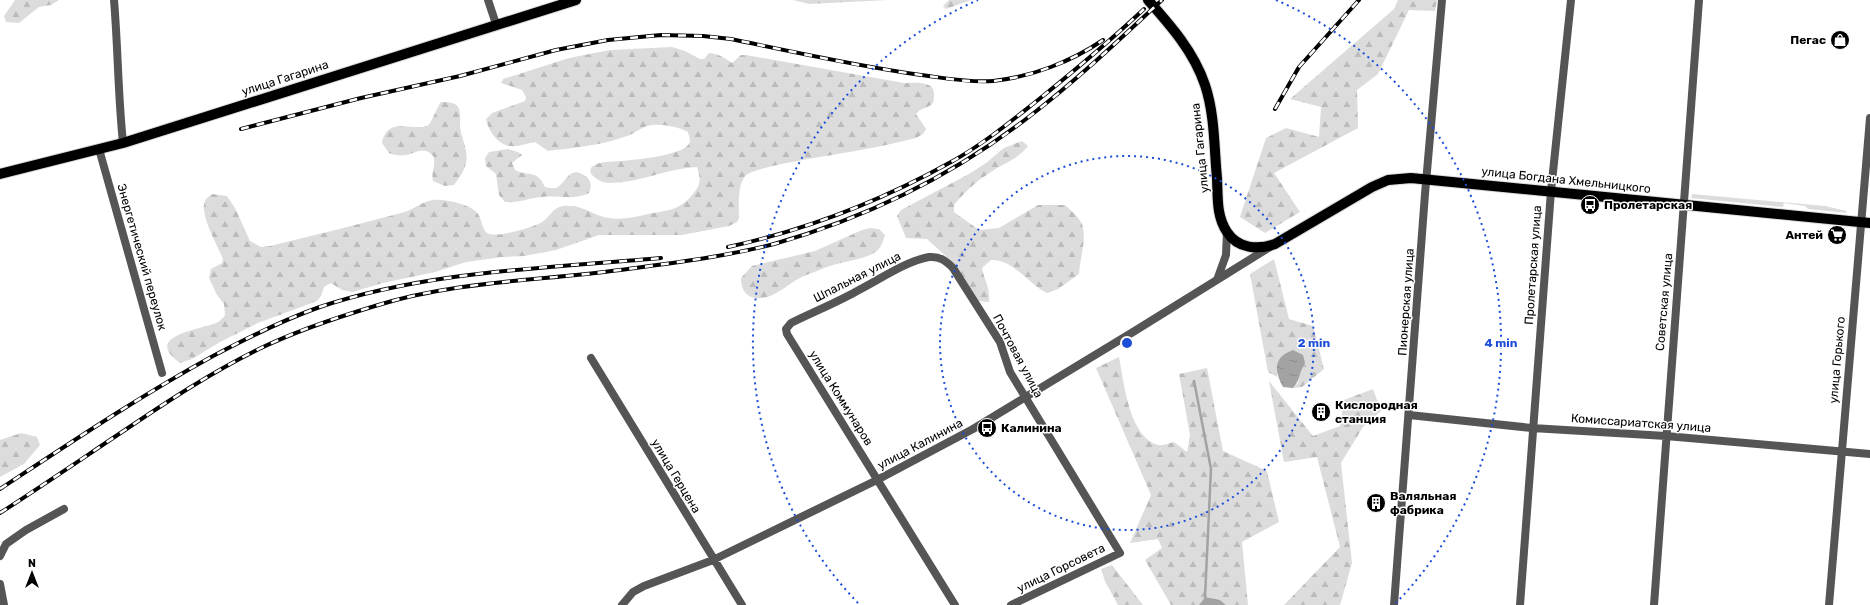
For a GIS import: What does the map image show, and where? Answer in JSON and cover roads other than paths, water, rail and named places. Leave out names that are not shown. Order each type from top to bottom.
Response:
[{"type":"main road","name":"улица Гагарина","points":[[0,174],[123,143],[576,0]]},
{"type":"main road","name":"улица Гагарина","points":[[1148,0],[1184,43],[1199,70],[1205,86],[1213,132],[1219,212],[1227,232]]},
{"type":"main road","name":"улица Богдана Хмельницкого","points":[[1275,244],[1372,187],[1388,180],[1399,178],[1427,179],[1866,223]]},
{"type":"main road","points":[[1227,232],[1239,243],[1248,246],[1265,247],[1275,244]]},
{"type":"street","points":[[114,0],[118,53],[119,100],[123,143]]},
{"type":"street","points":[[488,0],[496,24]]},
{"type":"street","name":"Пионерская улица","points":[[1394,605],[1442,0]]},
{"type":"street","name":"Пролетарская улица","points":[[1520,605],[1532,428],[1551,191],[1571,0]]},
{"type":"street","name":"Советская улица","points":[[1654,605],[1699,0]]},
{"type":"street","name":"улица Горького","points":[[1829,605],[1841,452],[1866,223],[1870,118]]},
{"type":"street","name":"Энергетический переулок","points":[[99,149],[162,372]]},
{"type":"street","points":[[1217,280],[1226,255],[1227,232]]},
{"type":"street","name":"улица Калинина","points":[[622,605],[633,592],[644,586],[713,560],[877,480],[973,429],[1026,398],[1275,244]]},
{"type":"street","name":"Шпальная улица","points":[[788,326],[914,261],[930,257],[939,257]]},
{"type":"street","name":"Почтовая улица","points":[[939,257],[946,260],[953,268],[1000,342],[1010,372],[1120,553]]},
{"type":"street","name":"улица Коммунаров","points":[[788,326],[787,334],[955,605]]},
{"type":"street","name":"улица Герцена","points":[[591,358],[713,560],[742,605]]},
{"type":"street","name":"Комиссариатская улица","points":[[1410,415],[1532,428],[1666,436],[1870,454]]},
{"type":"street","points":[[0,556],[6,544],[26,530],[64,509]]},
{"type":"street","name":"улица Горсовета","points":[[1011,605],[1120,553]]},
{"type":"street","points":[[0,584],[4,605]]},
{"type":"water","points":[[1293,350],[1303,355],[1305,363],[1293,388],[1283,387],[1278,375],[1277,365],[1282,356]]},
{"type":"water","points":[[1205,597],[1220,600],[1226,605],[1199,605]]},
{"type":"waterway","points":[[1194,381],[1211,469],[1205,597],[1209,605]]},
{"type":"railway","points":[[0,513],[157,408],[207,377],[273,342],[330,320],[375,306],[435,291],[496,283],[589,274],[736,253],[774,244],[808,233],[875,208],[940,176],[971,157],[1030,116],[1064,89],[1162,0]]},
{"type":"railway","points":[[1275,109],[1299,67],[1359,0]]},
{"type":"railway","points":[[728,247],[786,232],[842,213],[898,189],[951,162],[985,141],[1038,100],[1092,56],[1144,9]]},
{"type":"railway","points":[[241,129],[361,98],[460,76],[556,50],[608,40],[661,35],[703,36],[731,39],[873,67],[966,81],[993,81],[1036,72],[1064,62],[1103,40]]},
{"type":"railway","points":[[0,489],[105,420],[186,371],[251,336],[290,318],[317,308],[400,286],[444,279],[531,268],[661,258]]},
{"type":"place","name":"Пегас","points":[[1840,40]]},
{"type":"place","name":"Пролетарская","points":[[1590,205]]},
{"type":"place","name":"Антей","points":[[1837,235]]},
{"type":"place","name":"Кислородная станция","points":[[1321,412]]},
{"type":"place","name":"Калинина","points":[[987,428]]},
{"type":"place","name":"Валяльная фабрика","points":[[1376,503]]}]
